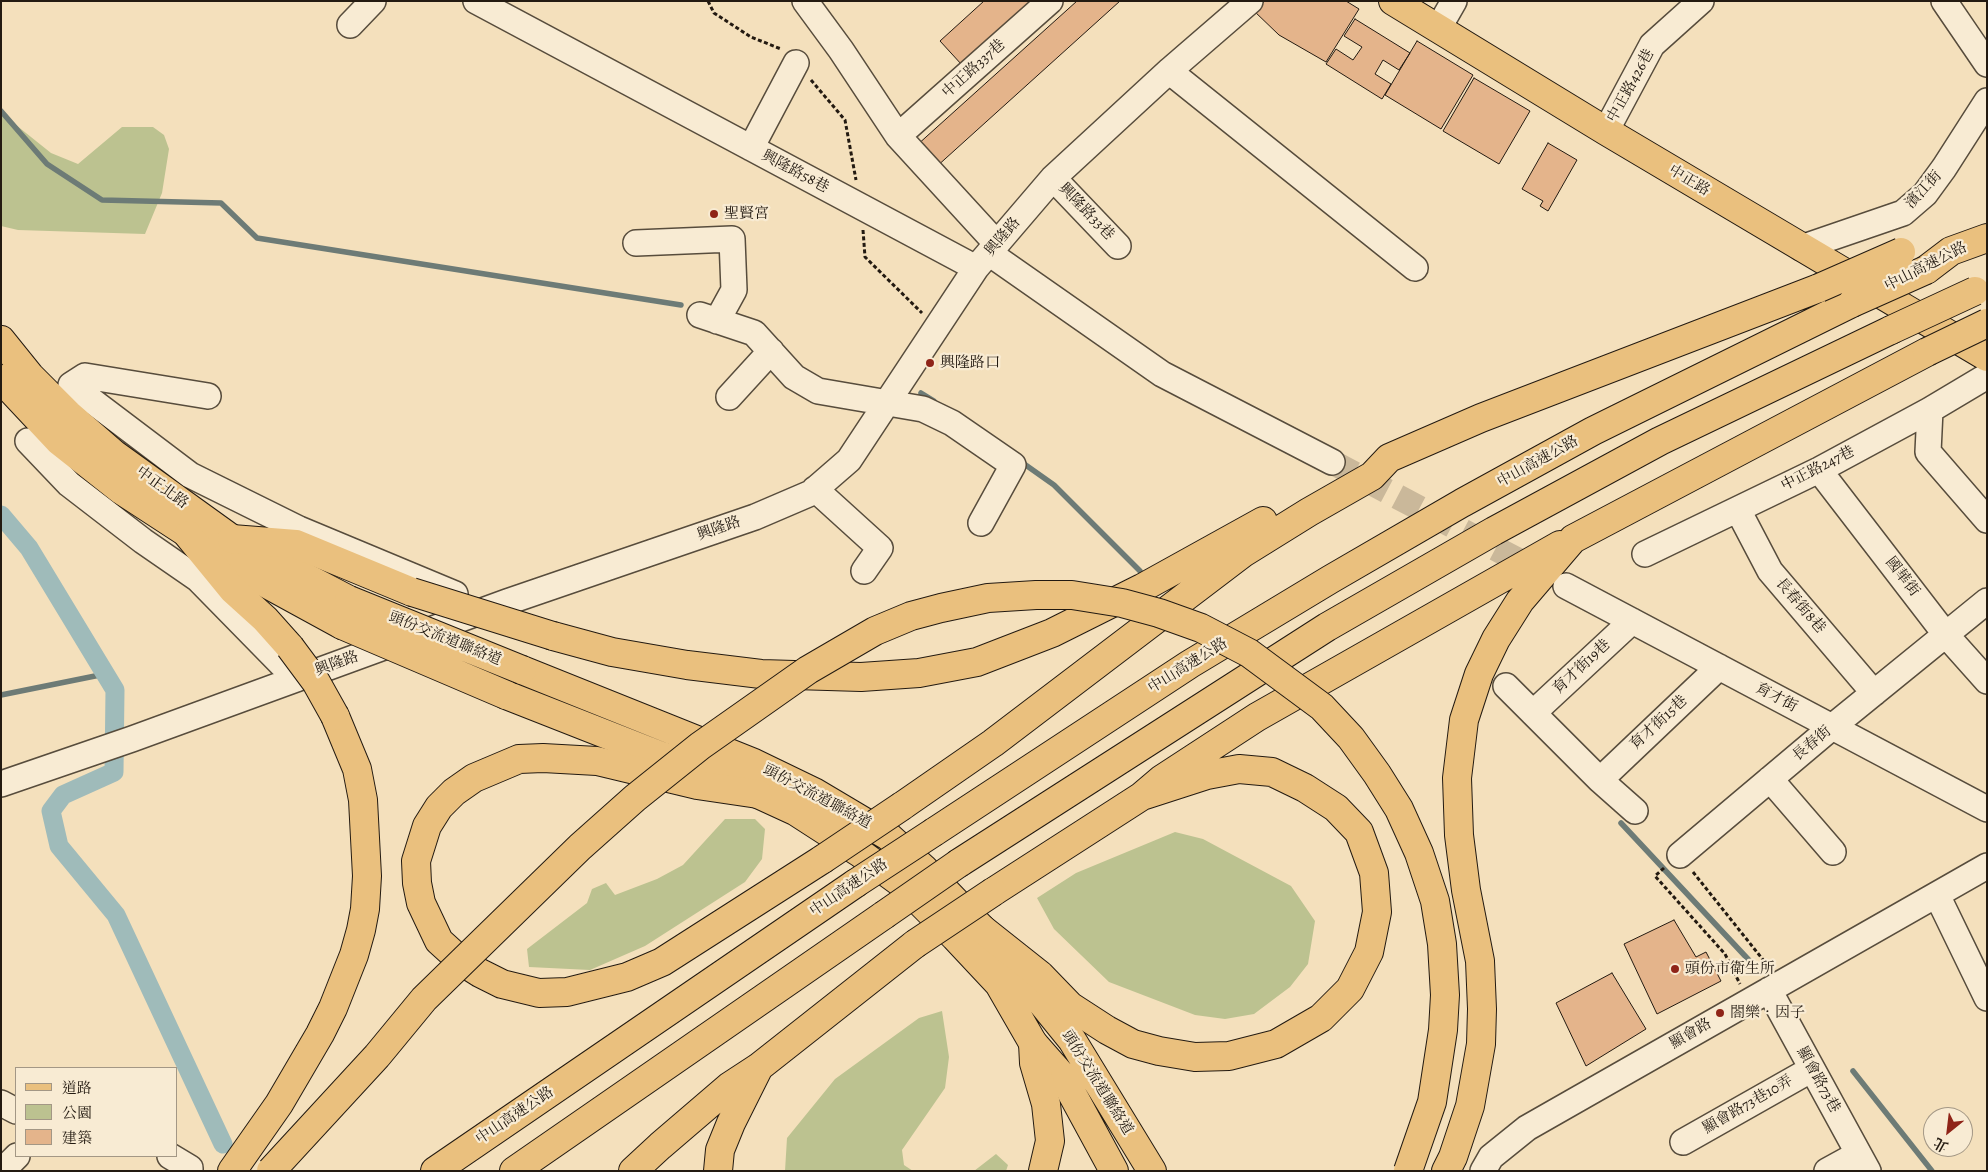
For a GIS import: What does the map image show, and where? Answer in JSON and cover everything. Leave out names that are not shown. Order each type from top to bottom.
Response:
[{"type":"main road","name":"中正路","points":[[1393,1],[1606,131],[1987,357]]},
{"type":"main road","name":"中山高速公路","points":[[435,1171],[856,883],[1190,664],[1331,579],[1462,503],[1593,431],[1852,303],[1926,270],[1951,251],[1987,238]]},
{"type":"main road","points":[[232,539],[296,544],[412,592],[553,636],[612,652],[687,665],[761,674],[861,677],[919,673],[977,662],[1052,633],[1142,588],[1364,466],[1389,458],[1480,418],[1819,288],[1901,252],[1951,251]]},
{"type":"main road","points":[[514,1171],[959,863],[1327,627],[1494,531],[1660,441],[1981,289]]},
{"type":"main road","points":[[633,1171],[730,1086],[759,1067],[915,944],[992,892],[1142,796],[1162,779],[1257,717],[1542,554],[1927,352],[1987,323]]},
{"type":"main road","name":"中正北路","points":[[1,340],[30,376],[68,414],[114,454],[232,539],[345,613]]},
{"type":"main road","name":"中正北路","points":[[1,379],[59,441],[121,490],[188,536],[256,578],[345,613]]},
{"type":"main road","points":[[758,794],[697,785],[597,762],[543,758],[519,759],[474,778],[454,792],[439,807],[427,826],[416,861],[417,883],[421,904],[439,941],[461,961],[480,974],[502,984],[539,993],[567,992],[627,978],[662,962],[824,858],[993,744],[1243,553],[1372,476],[1389,458]]},
{"type":"main road","points":[[188,536],[233,590],[265,619],[290,647],[316,682],[335,716],[357,769],[363,800],[367,876],[365,909],[354,954],[333,1008],[320,1034],[279,1104],[232,1171]]},
{"type":"main road","points":[[1446,1171],[1453,1157],[1470,1106],[1481,1044],[1480,961],[1466,890],[1459,835],[1457,778],[1464,720],[1479,674],[1496,639],[1520,602],[1573,539]]},
{"type":"main road","points":[[271,1171],[377,1056],[424,999],[580,847],[635,798],[700,746],[808,670],[875,631],[911,616],[988,598],[1072,595],[1122,603],[1159,613],[1201,628],[1249,653],[1322,707],[1351,738],[1399,809],[1419,853],[1435,901],[1442,944],[1445,995],[1443,1030],[1432,1102],[1408,1171]]},
{"type":"main road","name":"頭份交流道聯絡道","points":[[345,613],[522,670],[754,764],[822,797],[888,836],[923,868],[982,929],[1072,1040],[1152,1171]]},
{"type":"main road","name":"頭份交流道聯絡道","points":[[345,613],[506,695],[758,794],[795,811],[860,852],[901,884],[955,936],[999,984],[1033,1043],[1063,1077],[1114,1171]]},
{"type":"main road","points":[[982,929],[1040,975],[1070,1006],[1133,1044],[1159,1051],[1195,1057],[1229,1056],[1276,1044],[1321,1018],[1350,989],[1369,952],[1377,912],[1374,872],[1359,832],[1336,808],[1306,788],[1272,772],[1239,769],[1207,775],[1142,796]]},
{"type":"main road","points":[[1033,1043],[1034,1063],[1046,1104],[1050,1141],[1043,1171]]},
{"type":"main road","points":[[718,1171],[720,1150],[731,1123],[759,1067]]},
{"type":"street","points":[[350,25],[373,1]]},
{"type":"street","name":"興隆路58巷","points":[[476,1],[862,207],[987,255]]},
{"type":"street","points":[[805,1],[842,50],[898,136],[987,255],[1162,374],[1332,462]]},
{"type":"street","name":"中正路337巷","points":[[898,136],[1050,1]]},
{"type":"street","name":"興隆路","points":[[1,784],[132,739],[489,609],[755,517],[811,492],[849,460],[987,255],[1054,178],[1169,72],[1250,1]]},
{"type":"street","points":[[1438,29],[1454,1]]},
{"type":"street","name":"中正路426巷","points":[[1606,131],[1652,45],[1701,1]]},
{"type":"street","points":[[1944,1],[1987,64]]},
{"type":"street","points":[[751,148],[796,63]]},
{"type":"street","points":[[1169,72],[1415,268]]},
{"type":"street","name":"濱江街","points":[[1802,248],[1904,213],[1925,194],[1987,101]]},
{"type":"street","name":"興隆路33巷","points":[[1054,178],[1118,246]]},
{"type":"street","points":[[636,244],[732,239],[734,290],[708,318],[754,333],[794,376],[818,391],[923,409],[952,424],[1013,465],[981,523]]},
{"type":"street","points":[[729,397],[771,351]]},
{"type":"street","points":[[208,396],[85,376],[71,385],[190,475],[299,529],[489,609]]},
{"type":"street","name":"中正路247巷","points":[[1645,554],[1820,470],[1930,410],[1987,376]]},
{"type":"street","points":[[1930,410],[1928,452],[1987,520]]},
{"type":"street","points":[[28,441],[69,484],[143,541],[198,579],[296,679]]},
{"type":"street","name":"國華街","points":[[1820,470],[1946,635],[1987,681]]},
{"type":"street","points":[[815,489],[880,548],[864,571]]},
{"type":"street","name":"長春街8巷","points":[[1738,510],[1770,571],[1874,693]]},
{"type":"street","name":"育才街","points":[[1566,586],[1987,809]]},
{"type":"street","name":"長春街","points":[[1680,855],[1832,727],[1987,601]]},
{"type":"street","name":"育才街19巷","points":[[1533,713],[1632,621]]},
{"type":"street","name":"育才街15巷","points":[[1600,780],[1718,667]]},
{"type":"street","points":[[1506,686],[1600,780],[1635,812]]},
{"type":"street","points":[[1770,779],[1833,852]]},
{"type":"street","name":"顯會路","points":[[1483,1171],[1491,1157],[1527,1128],[1987,866]]},
{"type":"street","points":[[1937,895],[1987,998]]},
{"type":"street","name":"顯會路73巷","points":[[1766,991],[1812,1069],[1863,1162]]},
{"type":"street","name":"顯會路73巷10弄","points":[[1683,1142],[1812,1069]]},
{"type":"street","points":[[1,1103],[15,1110]]},
{"type":"street","points":[[2,1171],[16,1157]]},
{"type":"street","points":[[172,1157],[190,1168],[190,1171]]},
{"type":"street","points":[[1827,1171],[1863,1162]]},
{"type":"path","points":[[708,1],[714,13],[751,37],[790,53],[796,63],[845,120],[862,207],[865,257],[937,328]]},
{"type":"path","points":[[1680,855],[1766,991]]},
{"type":"path","points":[[1655,876],[1724,954],[1766,991]]},
{"type":"green space","points":[[1,113],[51,153],[78,164],[122,127],[153,127],[164,135],[169,149],[162,193],[145,234],[18,230],[1,226]]},
{"type":"green space","points":[[725,819],[755,819],[765,829],[762,859],[745,882],[645,946],[590,970],[529,967],[527,949],[587,903],[592,889],[606,883],[615,895],[657,879],[683,865]]},
{"type":"green space","points":[[1175,832],[1203,839],[1291,886],[1315,921],[1308,964],[1290,987],[1254,1014],[1225,1019],[1195,1015],[1109,982],[1054,929],[1037,898],[1076,873]]},
{"type":"green space","points":[[942,1011],[949,1057],[945,1088],[902,1150],[904,1165],[913,1171],[785,1171],[787,1138],[835,1079],[919,1018]]},
{"type":"green space","points":[[996,1154],[1008,1165],[1006,1171],[974,1171]]},
{"type":"building","points":[[984,1],[1032,1],[962,65],[940,41]]},
{"type":"building","points":[[1077,1],[1120,1],[935,168],[916,146]]},
{"type":"building","points":[[1265,1],[1346,1],[1359,9],[1326,62],[1279,35],[1253,10]]},
{"type":"building","points":[[1355,19],[1410,53],[1399,70],[1383,60],[1375,74],[1391,84],[1382,99],[1326,64],[1336,49],[1353,60],[1362,47],[1344,36]]},
{"type":"building","points":[[1417,41],[1473,75],[1441,129],[1385,95]]},
{"type":"building","points":[[1474,78],[1530,111],[1499,164],[1443,131]]},
{"type":"building","points":[[1548,143],[1577,160],[1548,211],[1540,206],[1543,201],[1522,189]]},
{"type":"building","name":"頭份市衛生所","points":[[1674,920],[1696,957],[1706,952],[1721,981],[1657,1014],[1624,944]]},
{"type":"building","points":[[1612,973],[1646,1029],[1586,1066],[1556,1003]]},
{"type":"waterway","points":[[1,111],[47,164],[102,200],[221,203],[257,238],[681,305]]},
{"type":"waterway","points":[[921,393],[934,401]]},
{"type":"waterway","points":[[1020,461],[1054,485],[1140,571]]},
{"type":"waterway","points":[[1,515],[29,548],[115,690],[114,772],[63,795],[51,811],[59,846],[116,915],[223,1144]]},
{"type":"waterway","points":[[1,695],[105,674]]},
{"type":"waterway","points":[[1621,823],[1760,972]]},
{"type":"waterway","points":[[1853,1071],[1932,1171]]},
{"type":"tunnel","points":[[1332,462],[1542,573]]},
{"type":"place","name":"聖賢宮","points":[[714,214]]},
{"type":"place","name":"興隆路口","points":[[930,363]]},
{"type":"place","name":"頭份市衛生所","points":[[1675,969]]},
{"type":"place","name":"閤樂‧因子","points":[[1720,1013]]}]
